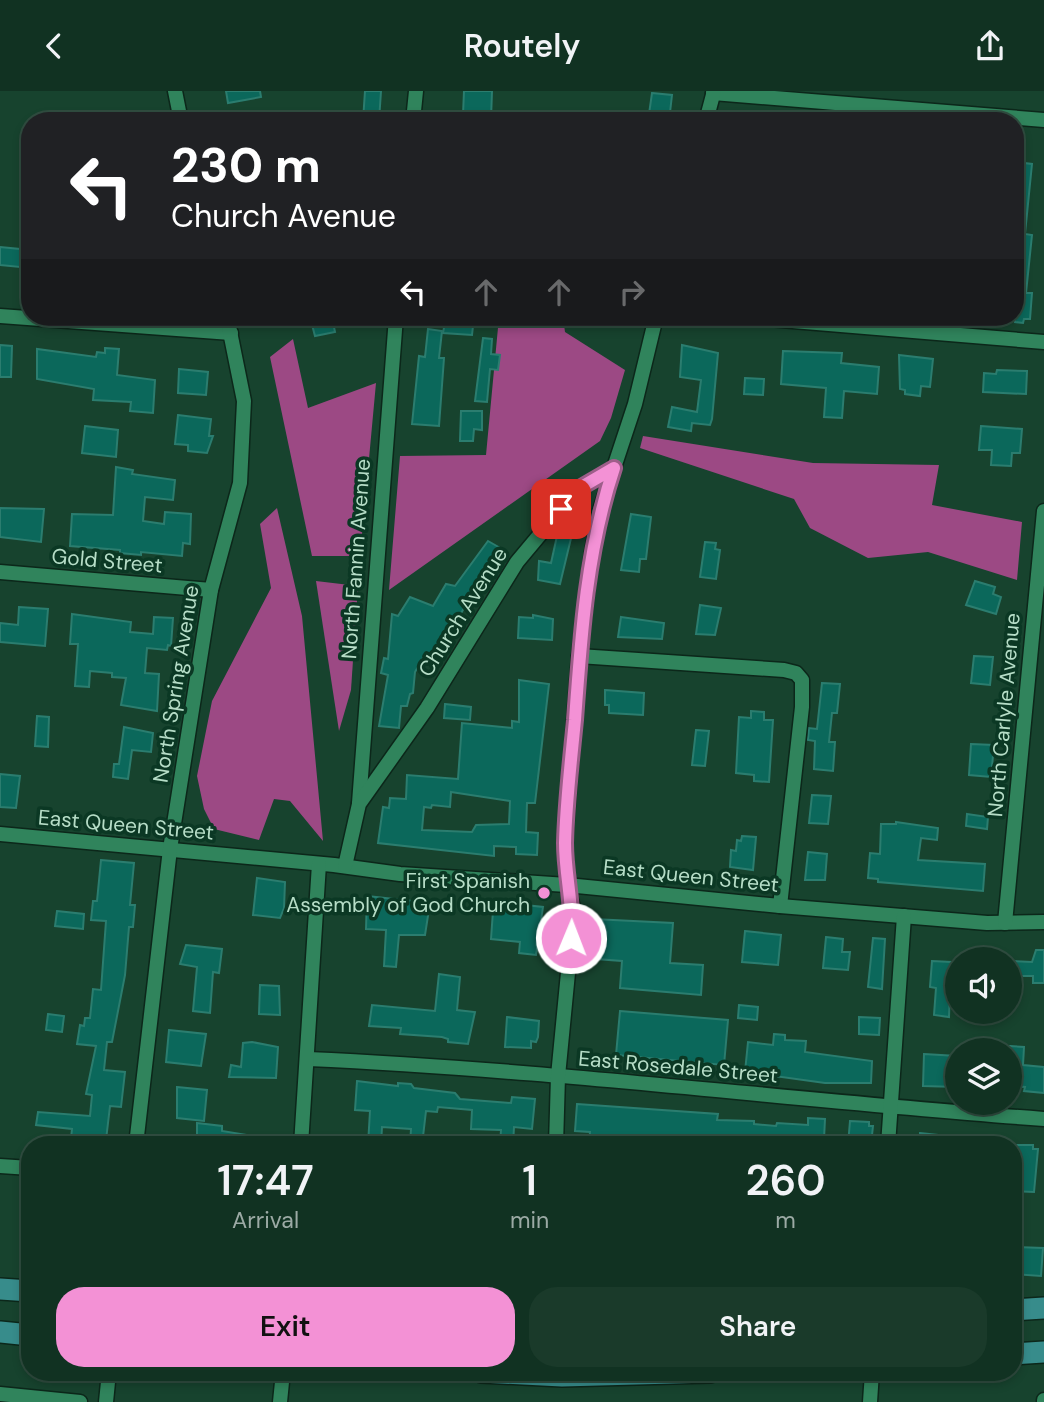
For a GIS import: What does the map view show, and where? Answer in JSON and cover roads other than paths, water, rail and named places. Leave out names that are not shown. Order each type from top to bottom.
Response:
[{"type":"main road","points":[[0,1289],[21,1290]]},
{"type":"main road","points":[[1022,1309],[1044,1308]]},
{"type":"main road","points":[[0,1332],[21,1334]]},
{"type":"main road","points":[[1022,1354],[1044,1352]]},
{"type":"street","points":[[175,91],[179,112]]},
{"type":"street","points":[[414,112],[416,91]]},
{"type":"street","points":[[708,112],[713,92],[949,112]]},
{"type":"street","points":[[1024,118],[1044,120]]},
{"type":"street","points":[[0,316],[21,318]]},
{"type":"street","points":[[136,326],[231,333]]},
{"type":"street","name":"North Spring Avenue","points":[[137,1136],[170,849],[211,590],[240,483],[244,401],[229,326]]},
{"type":"street","name":"North Fannin Avenue","points":[[359,804],[395,326]]},
{"type":"street","points":[[556,1136],[558,1076],[574,911],[567,885],[565,842],[579,656],[599,513],[635,404],[654,326]]},
{"type":"street","points":[[851,326],[1044,342]]},
{"type":"street","name":"Church Avenue","points":[[345,866],[359,804],[427,708],[517,562],[578,489],[614,468]]},
{"type":"street","name":"North Carlyle Avenue","points":[[1006,923],[1044,511]]},
{"type":"street","name":"Gold Street","points":[[0,572],[211,590]]},
{"type":"street","points":[[579,656],[784,670],[796,673],[802,680],[802,707],[780,906]]},
{"type":"street","name":"East Queen Street","points":[[0,834],[345,866],[400,874],[567,885],[904,916],[1006,923],[1044,922]]},
{"type":"street","points":[[302,1136],[319,864]]},
{"type":"street","points":[[889,1136],[904,916]]},
{"type":"street","name":"East Rosedale Street","points":[[308,1059],[558,1076],[891,1108],[1044,1119]]},
{"type":"street","points":[[0,1166],[21,1167]]},
{"type":"street","points":[[106,1402],[108,1381]]},
{"type":"street","points":[[280,1402],[282,1381]]},
{"type":"street","points":[[870,1402],[871,1381]]},
{"type":"street","points":[[0,1394],[80,1402]]},
{"type":"place","name":"First Spanish Assembly of God Church","points":[[544,893]]}]
